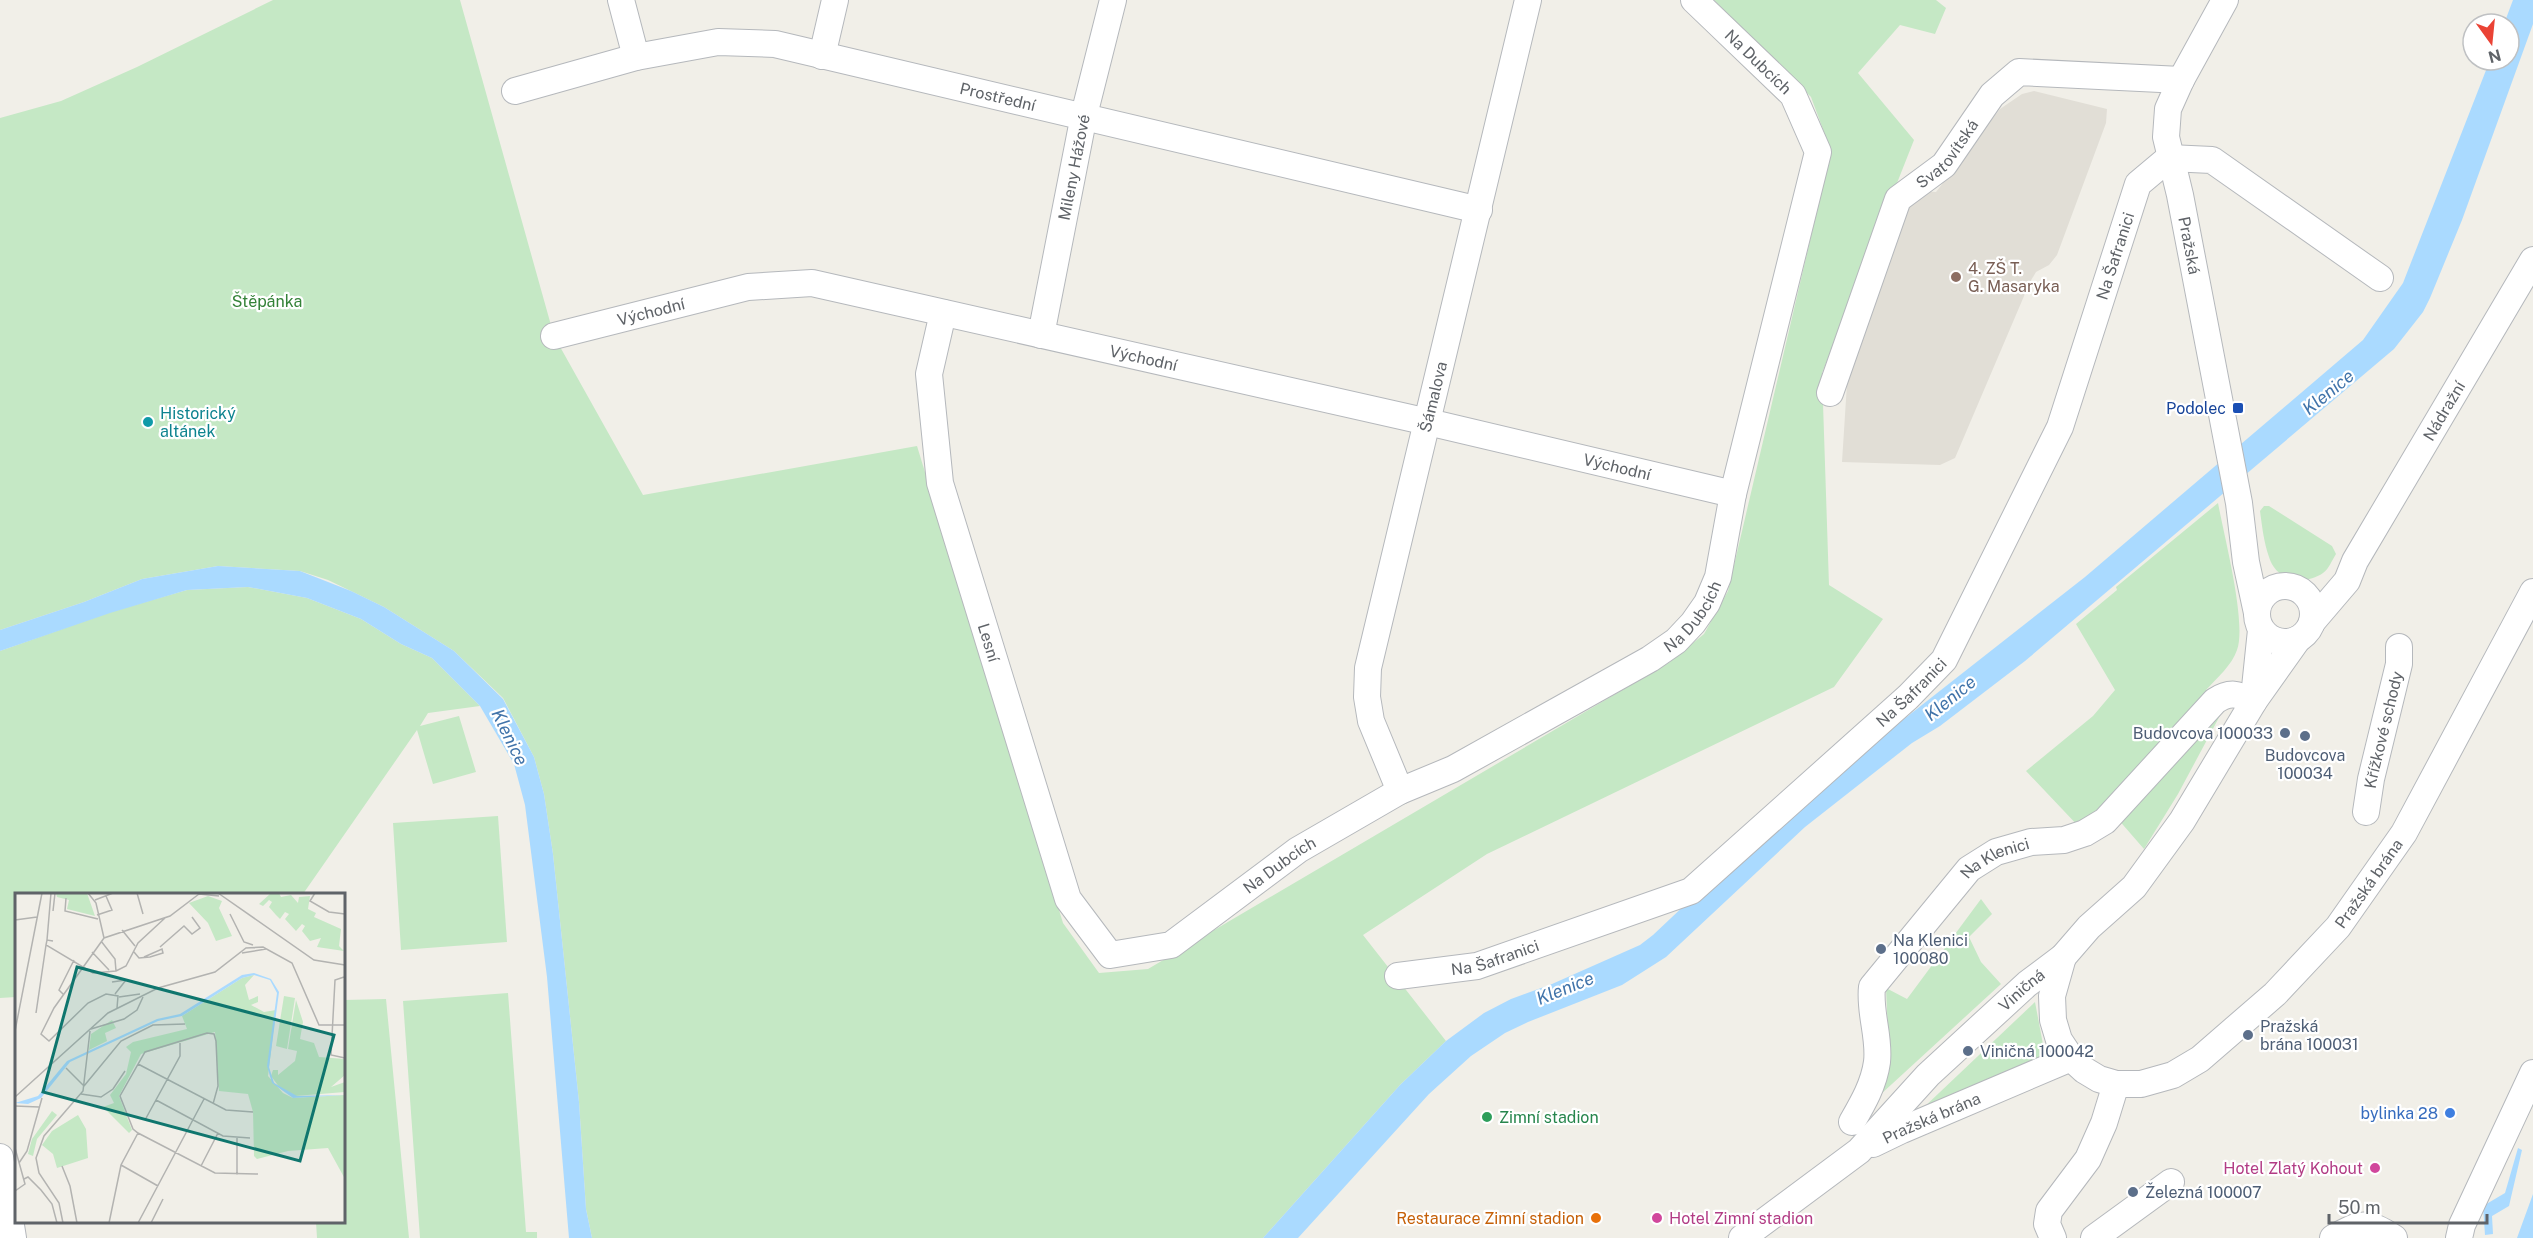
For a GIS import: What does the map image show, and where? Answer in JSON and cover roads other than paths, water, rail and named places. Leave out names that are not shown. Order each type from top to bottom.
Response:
[{"type":"street","points":[[621,0],[636,57]]},
{"type":"street","points":[[822,56],[835,0]]},
{"type":"street","name":"Mileny Hážové","points":[[1041,335],[1084,116],[1113,0]]},
{"type":"street","name":"Šámalova","points":[[1400,791],[1371,722],[1366,697],[1368,668],[1528,0]]},
{"type":"street","name":"Na Dubcích","points":[[1110,955],[1171,945],[1298,850],[1400,791],[1453,769],[1650,659],[1676,641],[1707,603],[1718,576],[1733,494],[1818,152],[1793,94],[1694,0]]},
{"type":"street","name":"Pražská","points":[[2225,0],[2168,110],[2166,137],[2169,158],[2180,195],[2239,503],[2246,562],[2259,622]]},
{"type":"street","name":"Prostřední","points":[[515,91],[636,57],[718,42],[775,44],[1479,210]]},
{"type":"street","name":"Svatovítská","points":[[1830,393],[1898,199],[1944,165],[1992,95],[2019,72],[2181,81]]},
{"type":"street","points":[[2169,158],[2211,160],[2380,278]]},
{"type":"street","name":"Na Šafranici","points":[[1398,975],[1477,966],[1691,891],[1908,697],[1944,660],[2060,427],[2138,184],[2169,158]]},
{"type":"street","name":"Nádražní","points":[[2305,631],[2347,581],[2355,561],[2533,260]]},
{"type":"street","name":"Východní","points":[[554,336],[748,287],[812,282],[1733,494]]},
{"type":"street","name":"Lesní","points":[[943,313],[929,374],[940,483],[1068,899],[1110,955]]},
{"type":"street","name":"Pražská","points":[[2239,503],[2259,559],[2267,574],[2291,589]]},
{"type":"street","name":"Nádražní","points":[[2291,589],[2323,588],[2355,561]]},
{"type":"street","points":[[2291,589],[2311,605],[2305,631],[2278,642],[2268,637],[2259,622],[2260,600],[2269,591],[2291,589]]},
{"type":"street","name":"Pražská brána","points":[[2063,957],[2052,996],[2053,1020],[2060,1040],[2071,1058],[2084,1070],[2099,1079],[2115,1084],[2141,1084],[2173,1075],[2200,1059],[2276,994],[2338,927],[2404,833],[2533,592]]},
{"type":"street","name":"Viničná","points":[[2254,701],[2259,622]]},
{"type":"street","name":"Viničná","points":[[1742,1238],[1859,1151],[1928,1075],[2027,984],[2063,957],[2089,927],[2134,887],[2158,857],[2254,701],[2305,631]]},
{"type":"street","name":"Křížkové schody","points":[[2366,812],[2371,779],[2399,664],[2399,648]]},
{"type":"street","name":"Na Klenici","points":[[1852,1122],[1866,1099],[1877,1061],[1870,999],[1872,987],[1969,869],[1996,852],[2031,842],[2064,840],[2095,827],[2105,821],[2215,700],[2225,694],[2236,693],[2254,701]]},
{"type":"street","name":"Pražská brána","points":[[1859,1151],[1902,1130],[2071,1058]]},
{"type":"street","points":[[2459,1238],[2462,1225],[2533,1073]]},
{"type":"street","points":[[2053,1238],[2047,1224],[2049,1211],[2088,1159],[2104,1123],[2115,1084]]},
{"type":"street","points":[[0,1157],[14,1238]]},
{"type":"street","points":[[2094,1238],[2171,1182]]},
{"type":"street","points":[[2333,1238],[2354,1227],[2367,1224],[2394,1238]]},
{"type":"water","points":[[2513,0],[2533,0],[2533,24],[2521,57],[2521,12],[2508,12]]},
{"type":"water","name":"Klenice","points":[[2485,72],[2516,72],[2462,220],[2430,298],[2423,312],[2394,349],[2025,661],[1940,726],[1912,743],[1805,827],[1666,957],[1622,985],[1505,1033],[1471,1056],[1429,1094],[1298,1238],[1263,1238],[1400,1085],[1446,1041],[1484,1013],[1511,999],[1552,984],[1640,945],[1653,935],[1741,852],[1820,785],[2085,577],[2363,340],[2403,283]]},
{"type":"water","name":"Klenice","points":[[218,566],[300,571],[351,591],[384,607],[454,651],[503,699],[534,757],[544,794],[553,854],[579,1102],[586,1209],[592,1238],[569,1238],[547,977],[525,805],[514,764],[480,706],[432,658],[401,644],[361,619],[307,598],[248,587],[187,590],[110,613],[0,651],[0,630],[84,602],[142,579]]},
{"type":"water","points":[[2518,1148],[2522,1150],[2509,1206],[2492,1216],[2493,1234],[2485,1235],[2483,1206],[2505,1193]]},
{"type":"water","points":[[2533,1194],[2533,1238],[2517,1238]]},
{"type":"place","name":"4. ZŠ T. G. Masaryka","points":[[1956,277]]},
{"type":"place","name":"Podolec","points":[[2238,408]]},
{"type":"place","name":"Historický altánek","points":[[148,422]]},
{"type":"place","name":"Budovcova 100033","points":[[2285,733]]},
{"type":"place","name":"Budovcova 100034","points":[[2305,736]]},
{"type":"place","name":"Na Klenici 100080","points":[[1881,949]]},
{"type":"place","name":"Pražská brána 100031","points":[[2248,1035]]},
{"type":"place","name":"Viničná 100042","points":[[1968,1051]]},
{"type":"place","name":"bylinka 28","points":[[2450,1113]]},
{"type":"place","name":"Zimní stadion","points":[[1487,1117]]},
{"type":"place","name":"Hotel Zlatý Kohout","points":[[2375,1168]]},
{"type":"place","name":"Železná 100007","points":[[2133,1192]]},
{"type":"place","name":"Restaurace Zimní stadion","points":[[1596,1218]]},
{"type":"place","name":"Hotel Zimní stadion","points":[[1657,1218]]},
{"type":"park label","name":"Štěpánka","points":[[267,301]]}]
